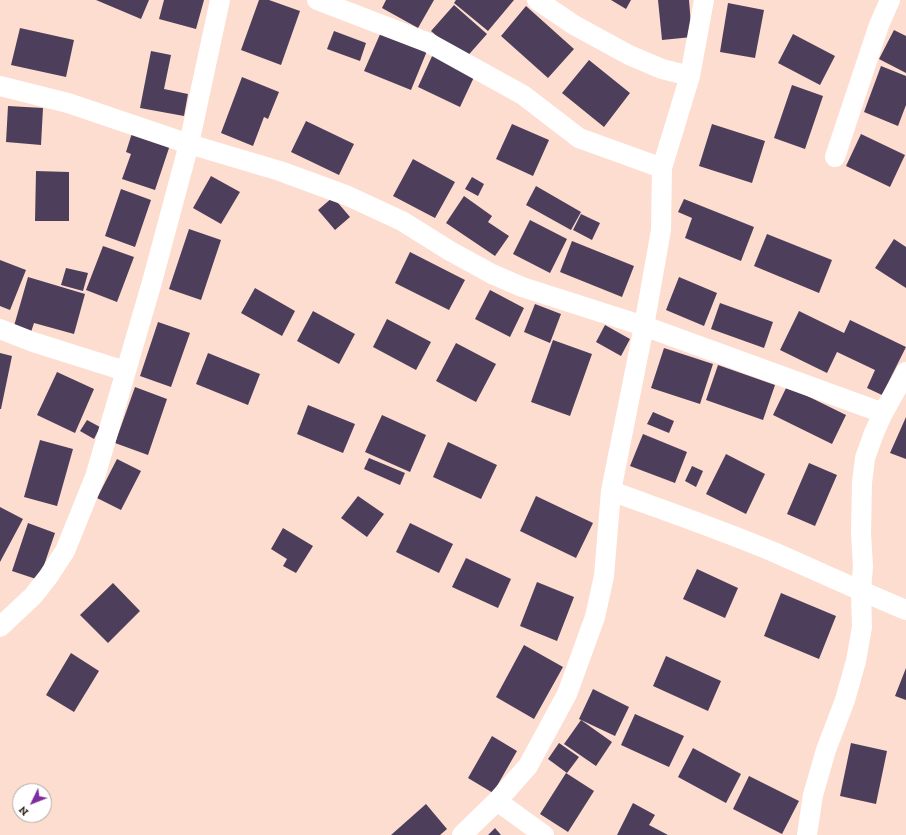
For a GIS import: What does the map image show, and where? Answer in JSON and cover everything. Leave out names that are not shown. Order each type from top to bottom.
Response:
[{"type":"street","points":[[0,627],[33,596],[48,577],[65,550],[95,477],[152,282],[189,144],[220,0]]},
{"type":"street","points":[[316,0],[429,44],[523,95],[579,138],[662,168]]},
{"type":"street","points":[[537,0],[574,25],[629,55],[662,69],[690,76]]},
{"type":"street","points":[[462,835],[497,801],[528,766],[567,694],[595,617],[604,576],[611,491],[644,326],[661,230],[662,168],[690,76],[704,0]]},
{"type":"street","points":[[835,157],[890,0]]},
{"type":"street","points":[[0,86],[68,103],[189,144],[280,171],[348,196],[402,221],[450,251],[492,274],[522,287],[644,326],[883,413]]},
{"type":"street","points":[[0,329],[47,347],[125,371]]},
{"type":"street","points":[[807,835],[813,795],[826,750],[845,700],[856,661],[862,627],[862,483],[865,458],[883,413],[900,395],[906,372]]},
{"type":"street","points":[[611,491],[705,524],[776,553],[861,592],[906,610]]},
{"type":"street","points":[[497,801],[544,835]]},
{"type":"building","points":[[96,0],[149,0],[141,19]]},
{"type":"building","points":[[164,0],[204,0],[196,29],[159,19]]},
{"type":"building","points":[[259,0],[269,0],[300,11],[281,65],[241,50]]},
{"type":"building","points":[[386,0],[434,0],[418,28],[382,8]]},
{"type":"building","points":[[456,0],[514,0],[488,31],[454,3]]},
{"type":"building","points":[[611,0],[631,0],[626,9]]},
{"type":"building","points":[[658,0],[689,0],[692,37],[662,40]]},
{"type":"building","points":[[728,3],[764,10],[755,58],[720,52]]},
{"type":"building","points":[[454,5],[487,34],[464,60],[431,31]]},
{"type":"building","points":[[526,6],[574,49],[548,78],[501,36]]},
{"type":"building","points":[[20,28],[74,40],[66,77],[11,65]]},
{"type":"building","points":[[894,30],[906,36],[906,73],[879,59]]},
{"type":"building","points":[[334,31],[366,43],[360,61],[327,49]]},
{"type":"building","points":[[381,32],[427,51],[411,90],[364,71]]},
{"type":"building","points":[[793,34],[835,56],[820,85],[778,63]]},
{"type":"building","points":[[151,51],[171,55],[164,89],[188,94],[184,116],[140,108]]},
{"type":"building","points":[[433,54],[475,75],[460,107],[418,87]]},
{"type":"building","points":[[589,60],[630,93],[604,127],[562,93]]},
{"type":"building","points":[[881,66],[906,76],[906,105],[898,126],[864,112]]},
{"type":"building","points":[[242,77],[279,92],[268,119],[264,117],[253,146],[221,133]]},
{"type":"building","points":[[792,85],[823,96],[805,149],[774,138]]},
{"type":"building","points":[[8,106],[43,108],[41,145],[6,142]]},
{"type":"building","points":[[306,121],[354,144],[339,175],[291,152]]},
{"type":"building","points":[[512,124],[549,140],[533,176],[496,159]]},
{"type":"building","points":[[712,124],[765,141],[752,183],[699,166]]},
{"type":"building","points":[[132,133],[170,145],[155,190],[122,179],[131,154],[126,152]]},
{"type":"building","points":[[861,134],[905,155],[890,187],[846,166]]},
{"type":"building","points":[[413,159],[455,182],[435,218],[393,196]]},
{"type":"building","points":[[36,171],[69,172],[69,221],[35,221]]},
{"type":"building","points":[[211,176],[240,192],[221,224],[193,208]]},
{"type":"building","points":[[472,177],[484,184],[478,196],[465,189]]},
{"type":"building","points":[[536,186],[581,212],[571,230],[526,205]]},
{"type":"building","points":[[121,189],[151,200],[135,247],[105,236]]},
{"type":"building","points":[[464,196],[492,216],[488,222],[509,236],[495,256],[446,223]]},
{"type":"building","points":[[333,197],[350,217],[335,230],[318,210]]},
{"type":"building","points":[[684,199],[754,227],[741,261],[685,238],[692,218],[678,212]]},
{"type":"building","points":[[581,214],[600,223],[592,240],[573,230]]},
{"type":"building","points":[[530,220],[567,239],[550,273],[513,254]]},
{"type":"building","points":[[189,229],[221,240],[201,300],[169,289]]},
{"type":"building","points":[[767,234],[832,260],[819,293],[754,266]]},
{"type":"building","points":[[894,239],[906,247],[906,288],[875,268]]},
{"type":"building","points":[[572,241],[634,266],[622,297],[560,272]]},
{"type":"building","points":[[103,246],[134,257],[117,302],[86,290]]},
{"type":"building","points":[[410,252],[465,280],[449,310],[395,283]]},
{"type":"building","points":[[0,260],[26,270],[10,310],[0,306]]},
{"type":"building","points":[[66,268],[88,273],[83,291],[61,285]]},
{"type":"building","points":[[28,277],[85,294],[74,334],[34,323],[31,332],[14,326]]},
{"type":"building","points":[[679,277],[717,293],[704,326],[666,310]]},
{"type":"building","points":[[255,288],[295,311],[282,336],[241,313]]},
{"type":"building","points":[[490,290],[524,308],[510,337],[475,319]]},
{"type":"building","points":[[720,303],[773,322],[764,348],[711,329]]},
{"type":"building","points":[[535,304],[561,314],[550,343],[524,332]]},
{"type":"building","points":[[313,311],[355,334],[339,364],[297,341]]},
{"type":"building","points":[[799,311],[844,333],[850,320],[906,347],[882,395],[867,388],[875,370],[837,352],[827,373],[780,350]]},
{"type":"building","points":[[387,319],[431,342],[416,370],[373,347]]},
{"type":"building","points":[[158,322],[190,333],[171,387],[140,376]]},
{"type":"building","points":[[605,325],[630,339],[621,356],[596,342]]},
{"type":"building","points":[[553,340],[592,354],[570,416],[531,402]]},
{"type":"building","points":[[456,343],[496,364],[476,402],[436,381]]},
{"type":"building","points":[[664,348],[713,364],[700,404],[651,388]]},
{"type":"building","points":[[0,353],[12,356],[1,409],[0,409]]},
{"type":"building","points":[[208,353],[260,374],[248,405],[196,384]]},
{"type":"building","points":[[718,365],[775,385],[763,420],[706,400]]},
{"type":"building","points":[[57,372],[94,389],[75,433],[37,415]]},
{"type":"building","points":[[787,386],[846,415],[832,444],[773,415]]},
{"type":"building","points":[[135,387],[167,399],[148,455],[115,443]]},
{"type":"building","points":[[308,405],[355,424],[343,453],[297,434]]},
{"type":"building","points":[[653,412],[674,421],[669,433],[647,424]]},
{"type":"building","points":[[382,415],[426,435],[410,472],[365,452]]},
{"type":"building","points":[[906,417],[906,459],[890,453]]},
{"type":"building","points":[[87,420],[100,427],[94,439],[80,431]]},
{"type":"building","points":[[643,434],[687,452],[675,483],[630,466]]},
{"type":"building","points":[[40,440],[73,449],[57,506],[24,497]]},
{"type":"building","points":[[448,442],[497,465],[481,499],[433,477]]},
{"type":"building","points":[[726,454],[765,474],[746,514],[706,494]]},
{"type":"building","points":[[369,458],[405,473],[400,485],[364,469]]},
{"type":"building","points":[[117,459],[141,471],[121,510],[97,498]]},
{"type":"building","points":[[809,463],[837,475],[815,526],[787,514]]},
{"type":"building","points":[[692,466],[703,471],[696,487],[685,481]]},
{"type":"building","points":[[358,496],[384,514],[367,537],[341,518]]},
{"type":"building","points":[[536,496],[593,523],[576,558],[520,531]]},
{"type":"building","points":[[0,507],[23,519],[0,562]]},
{"type":"building","points":[[28,523],[55,533],[39,580],[12,571]]},
{"type":"building","points":[[410,523],[453,544],[439,573],[396,552]]},
{"type":"building","points":[[283,528],[313,546],[296,573],[283,566],[287,559],[271,549]]},
{"type":"building","points":[[466,558],[511,579],[498,608],[452,587]]},
{"type":"building","points":[[697,569],[738,588],[725,618],[683,599]]},
{"type":"building","points":[[537,582],[574,597],[557,641],[520,626]]},
{"type":"building","points":[[113,583],[140,611],[108,643],[80,615]]},
{"type":"building","points":[[781,593],[836,616],[819,659],[764,636]]},
{"type":"building","points":[[524,645],[563,667],[534,719],[496,697]]},
{"type":"building","points":[[71,653],[99,671],[74,712],[46,695]]},
{"type":"building","points":[[666,656],[721,681],[708,711],[653,686]]},
{"type":"building","points":[[906,668],[906,700],[895,696]]},
{"type":"building","points":[[593,689],[629,707],[615,736],[579,719]]},
{"type":"building","points":[[635,714],[684,736],[669,767],[621,745]]},
{"type":"building","points":[[581,720],[612,742],[596,766],[564,744]]},
{"type":"building","points":[[492,736],[517,751],[493,793],[468,778]]},
{"type":"building","points":[[559,743],[579,757],[567,773],[548,759]]},
{"type":"building","points":[[851,743],[887,751],[876,804],[840,796]]},
{"type":"building","points":[[693,748],[741,774],[726,803],[678,777]]},
{"type":"building","points":[[566,773],[594,791],[568,832],[540,814]]},
{"type":"building","points":[[749,776],[799,801],[782,834],[733,809]]},
{"type":"building","points":[[633,803],[655,815],[649,825],[668,835],[617,835]]},
{"type":"building","points":[[426,804],[447,829],[440,835],[391,835]]},
{"type":"building","points":[[495,828],[501,835],[488,835]]}]
